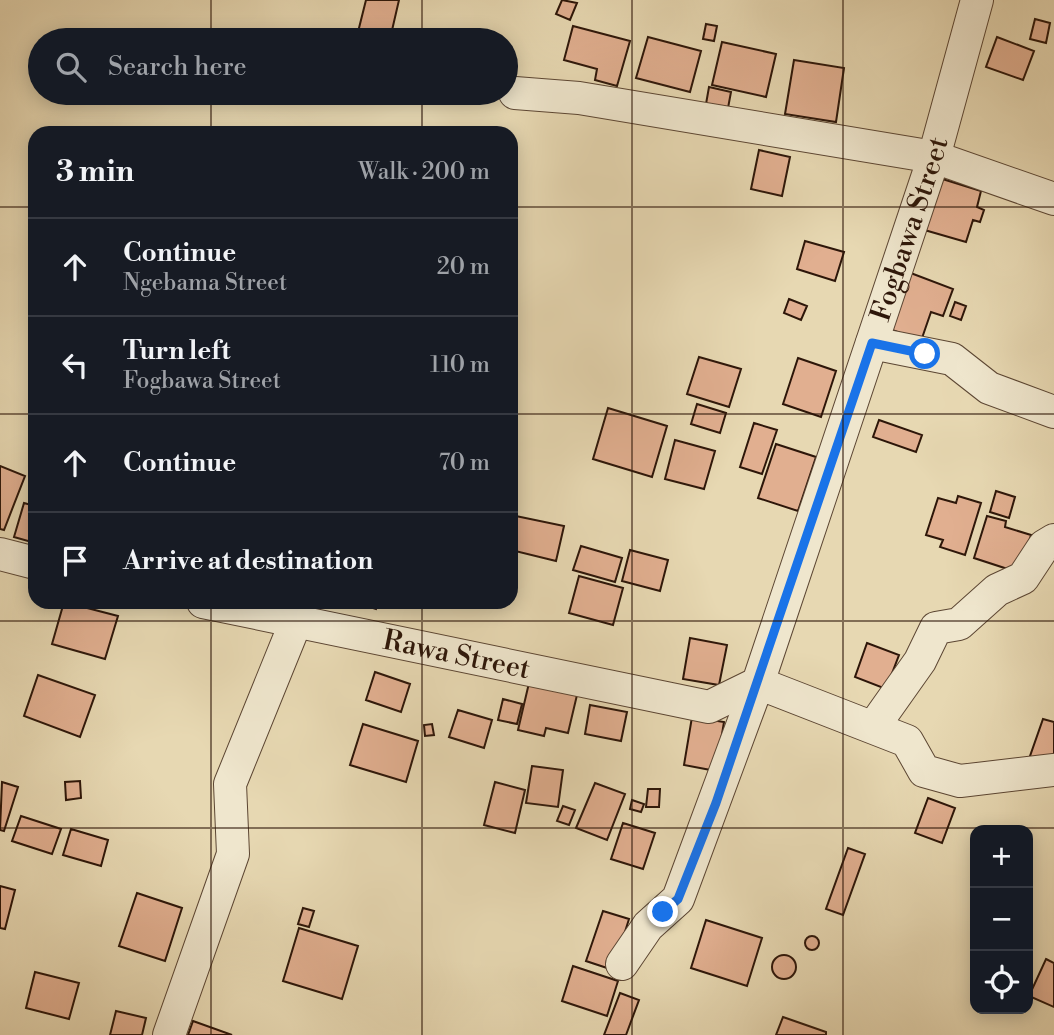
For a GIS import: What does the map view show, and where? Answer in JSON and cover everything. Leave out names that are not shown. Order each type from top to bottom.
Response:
[{"type":"street","name":"Fogbawa Street","points":[[622,964],[648,926],[678,899],[758,683],[934,157],[977,0]]},
{"type":"street","points":[[518,93],[579,98],[934,157],[1054,199]]},
{"type":"street","points":[[872,343],[951,359],[989,388],[1054,412]]},
{"type":"street","points":[[874,726],[920,661],[936,628],[959,624],[997,590],[1023,578],[1044,546],[1054,540]]},
{"type":"street","points":[[0,554],[28,561]]},
{"type":"street","name":"Rawa Street","points":[[242,609],[709,707],[758,683]]},
{"type":"street","points":[[169,1035],[233,854],[230,784],[298,619]]},
{"type":"street","points":[[758,683],[907,741],[924,771],[960,781],[1054,770]]},
{"type":"building","points":[[366,0],[399,0],[393,28],[359,28]]},
{"type":"building","points":[[562,0],[577,3],[570,20],[556,14]]},
{"type":"building","points":[[1035,19],[1050,23],[1046,43],[1030,39]]},
{"type":"building","points":[[706,24],[717,26],[714,41],[703,39]]},
{"type":"building","points":[[573,26],[630,41],[617,86],[595,80],[597,69],[564,60]]},
{"type":"building","points":[[648,37],[701,51],[690,92],[636,78]]},
{"type":"building","points":[[997,37],[1034,51],[1023,80],[986,67]]},
{"type":"building","points":[[722,42],[776,54],[766,97],[712,85]]},
{"type":"building","points":[[794,60],[844,68],[836,122],[785,114]]},
{"type":"building","points":[[709,87],[731,92],[728,108],[706,104]]},
{"type":"building","points":[[759,150],[790,157],[782,196],[751,189]]},
{"type":"building","points":[[936,177],[981,191],[977,207],[984,210],[980,222],[973,220],[966,242],[921,229]]},
{"type":"building","points":[[805,241],[844,252],[835,281],[797,269]]},
{"type":"building","points":[[908,272],[953,289],[943,316],[931,312],[921,341],[887,328]]},
{"type":"building","points":[[789,299],[807,306],[801,320],[784,313]]},
{"type":"building","points":[[955,302],[966,306],[961,320],[950,316]]},
{"type":"building","points":[[699,357],[741,369],[729,407],[687,394]]},
{"type":"building","points":[[798,358],[836,371],[821,417],[783,404]]},
{"type":"building","points":[[697,404],[726,413],[720,433],[691,424]]},
{"type":"building","points":[[608,408],[667,426],[652,477],[593,459]]},
{"type":"building","points":[[879,420],[922,435],[916,452],[873,437]]},
{"type":"building","points":[[754,423],[777,430],[762,474],[740,467]]},
{"type":"building","points":[[675,440],[715,451],[704,489],[665,479]]},
{"type":"building","points":[[776,444],[816,457],[798,511],[758,498]]},
{"type":"building","points":[[0,466],[25,476],[4,530],[0,529]]},
{"type":"building","points":[[996,491],[1015,497],[1009,518],[990,512]]},
{"type":"building","points":[[958,496],[981,503],[965,555],[940,547],[943,540],[926,535],[938,498],[956,503]]},
{"type":"building","points":[[24,503],[28,504],[28,541],[14,537]]},
{"type":"building","points":[[518,516],[564,526],[556,561],[518,552]]},
{"type":"building","points":[[987,516],[1006,521],[1005,527],[1031,535],[1020,573],[974,558]]},
{"type":"building","points":[[581,546],[622,558],[615,582],[573,570]]},
{"type":"building","points":[[630,550],[668,560],[660,591],[622,581]]},
{"type":"building","points":[[579,576],[623,588],[613,625],[569,613]]},
{"type":"building","points":[[62,609],[91,609],[118,616],[105,659],[52,644]]},
{"type":"building","points":[[690,638],[727,645],[719,685],[683,679]]},
{"type":"building","points":[[867,643],[899,655],[886,689],[855,677]]},
{"type":"building","points":[[375,672],[410,684],[401,712],[366,700]]},
{"type":"building","points":[[38,675],[95,695],[80,737],[24,716]]},
{"type":"building","points":[[529,683],[577,695],[568,733],[546,728],[544,736],[518,730]]},
{"type":"building","points":[[503,699],[522,704],[517,724],[498,720]]},
{"type":"building","points":[[590,705],[627,712],[621,741],[585,734]]},
{"type":"building","points":[[458,710],[492,720],[484,748],[449,737]]},
{"type":"building","points":[[692,717],[724,722],[716,771],[684,765]]},
{"type":"building","points":[[1043,719],[1054,722],[1054,768],[1029,759]]},
{"type":"building","points":[[363,724],[418,741],[406,782],[350,765]]},
{"type":"building","points":[[432,724],[434,735],[425,736],[424,725]]},
{"type":"building","points":[[532,766],[563,770],[558,807],[526,803]]},
{"type":"building","points":[[80,781],[81,798],[66,800],[65,782]]},
{"type":"building","points":[[2,782],[18,787],[4,831],[0,830]]},
{"type":"building","points":[[495,782],[525,790],[515,833],[484,825]]},
{"type":"building","points":[[595,783],[625,794],[607,840],[576,828]]},
{"type":"building","points":[[648,789],[660,789],[659,807],[646,807]]},
{"type":"building","points":[[928,798],[955,808],[942,843],[915,833]]},
{"type":"building","points":[[632,800],[644,804],[641,812],[630,809]]},
{"type":"building","points":[[563,806],[575,810],[569,825],[557,821]]},
{"type":"building","points":[[21,816],[61,829],[52,854],[12,841]]},
{"type":"building","points":[[623,823],[655,833],[643,869],[611,859]]},
{"type":"building","points":[[71,829],[108,840],[101,866],[63,855]]},
{"type":"building","points":[[848,848],[865,854],[843,915],[826,909]]},
{"type":"building","points":[[0,886],[15,890],[5,929],[0,928]]},
{"type":"building","points":[[137,893],[182,908],[165,961],[119,946]]},
{"type":"building","points":[[303,908],[314,911],[309,927],[298,924]]},
{"type":"building","points":[[603,911],[629,919],[613,970],[586,961]]},
{"type":"building","points":[[706,920],[762,938],[747,986],[691,968]]},
{"type":"building","points":[[299,928],[358,946],[342,999],[283,981]]},
{"type":"building","points":[[809,936],[815,936],[819,943],[815,950],[809,950],[805,946],[805,940]]},
{"type":"building","points":[[784,955],[795,962],[796,967],[789,978],[784,979],[773,972],[772,967],[779,956]]},
{"type":"building","points":[[1046,959],[1054,963],[1054,1007],[1033,998],[1033,987]]},
{"type":"building","points":[[573,966],[618,981],[607,1016],[562,1001]]},
{"type":"building","points":[[35,972],[79,983],[69,1019],[26,1008]]},
{"type":"building","points":[[620,993],[639,1000],[626,1035],[604,1035]]},
{"type":"building","points":[[116,1011],[146,1018],[142,1035],[110,1035]]},
{"type":"building","points":[[783,1017],[826,1032],[826,1035],[776,1035]]},
{"type":"building","points":[[193,1021],[232,1035],[188,1035]]},
{"type":"route","points":[[663,912],[678,899],[716,803],[872,343],[925,354]]}]
